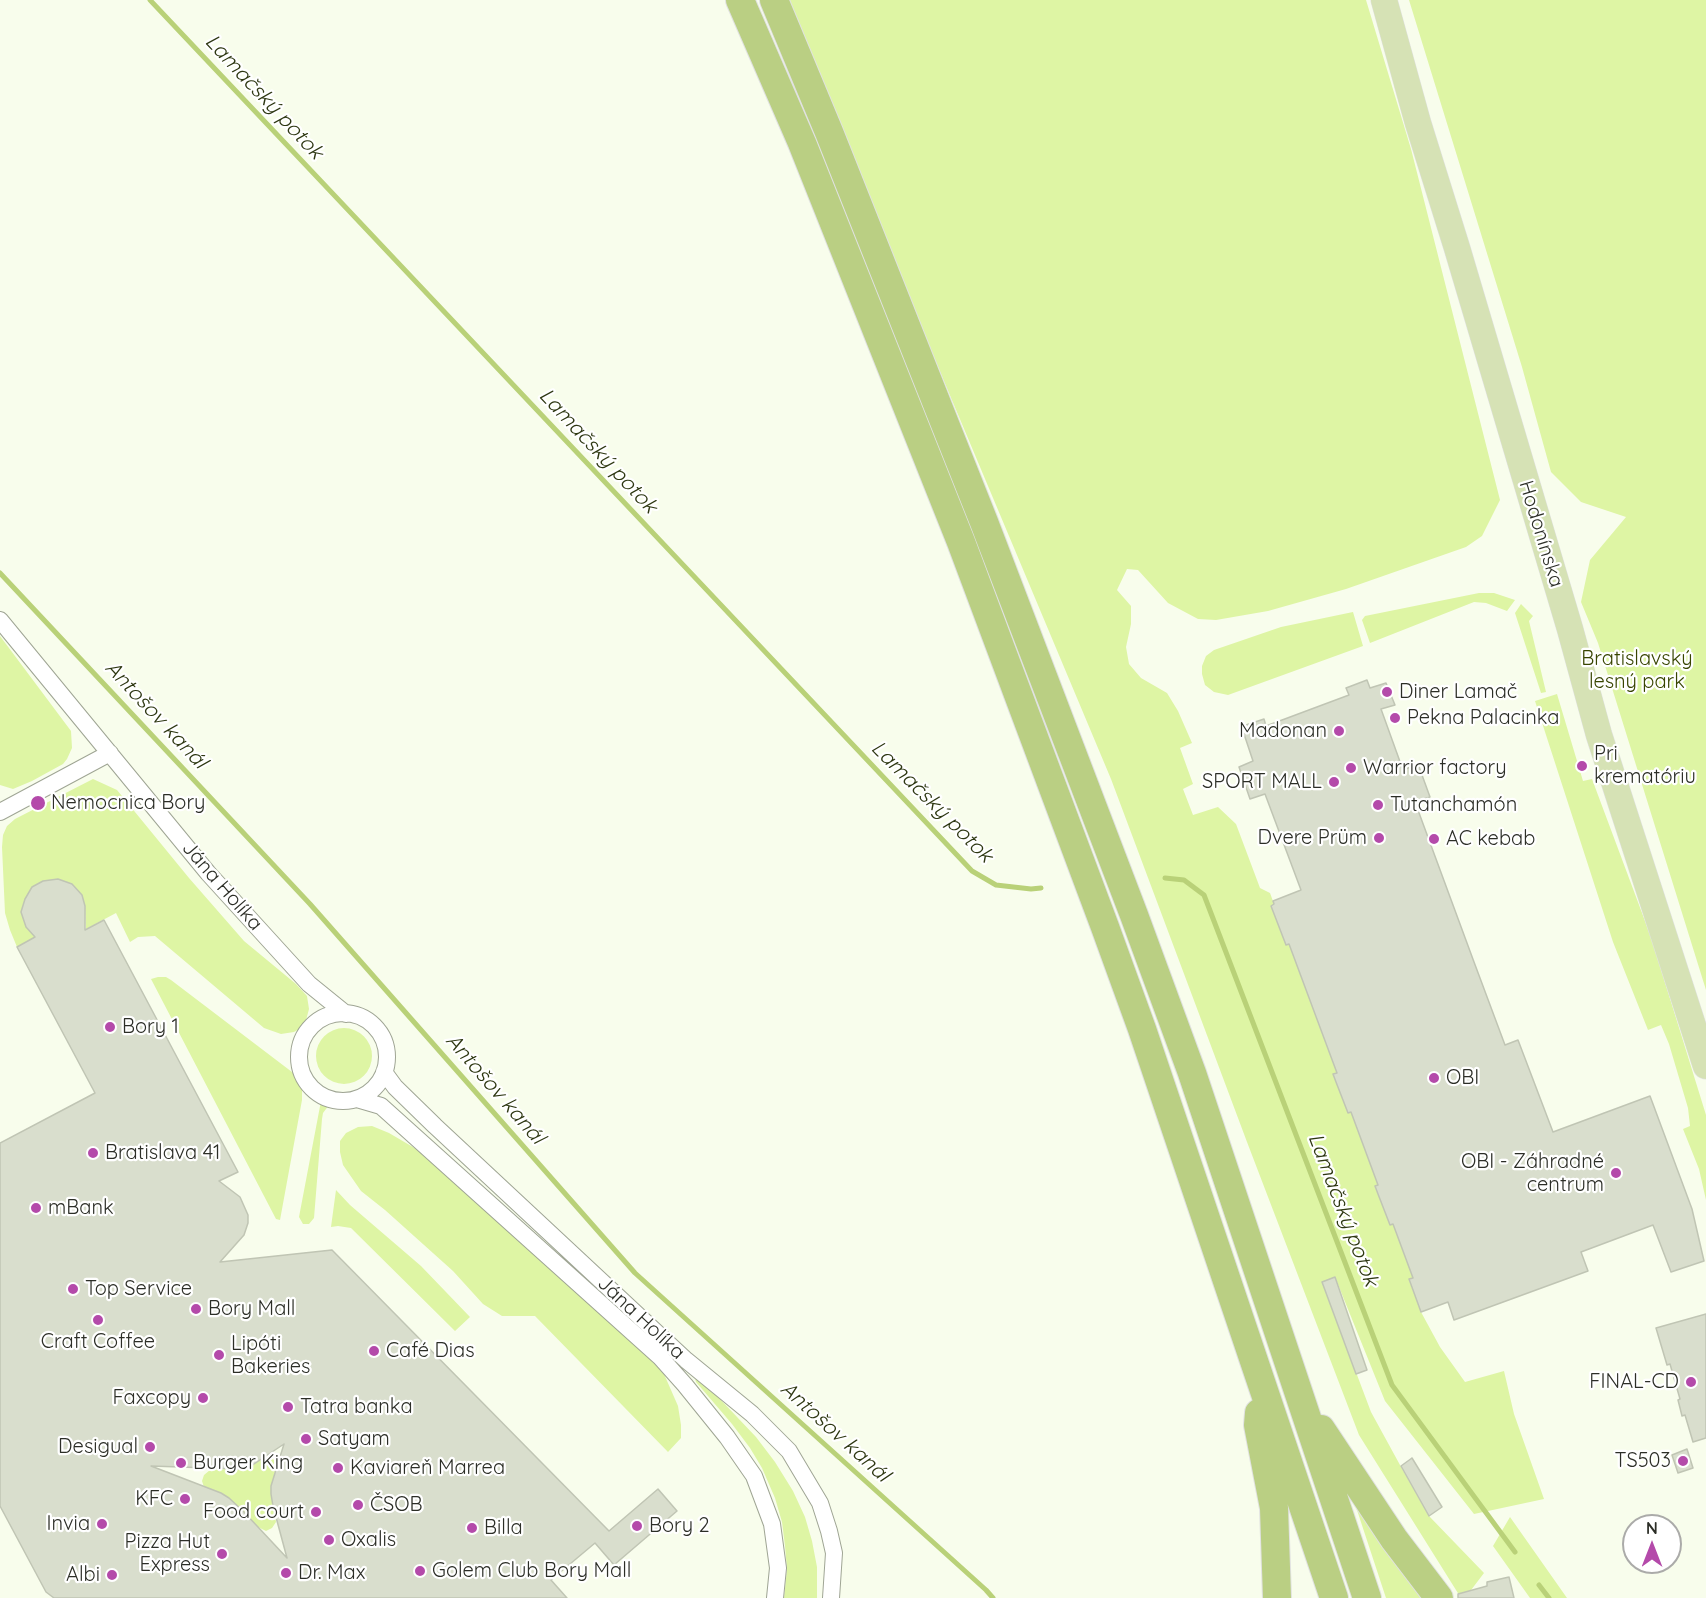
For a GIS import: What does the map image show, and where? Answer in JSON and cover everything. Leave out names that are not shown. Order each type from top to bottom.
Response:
[{"type":"highway","points":[[740,0],[801,143],[961,542],[1142,1029],[1334,1598]]},
{"type":"highway","points":[[774,0],[834,143],[980,511],[1134,915],[1192,1074],[1366,1598]]},
{"type":"highway","points":[[1259,1375],[1258,1425],[1275,1508],[1277,1598]]},
{"type":"highway","points":[[1301,1400],[1394,1539],[1439,1598]]},
{"type":"main road","name":"Hodonínska","points":[[1384,0],[1418,123],[1567,618],[1599,735],[1706,1066]]},
{"type":"street","name":"Jána Holíka","points":[[0,620],[208,873],[309,984],[346,1014]]},
{"type":"street","points":[[0,812],[110,753]]},
{"type":"street","points":[[309,984],[316,1004],[314,1024]]},
{"type":"street","points":[[346,1014],[369,1022],[381,1037],[387,1055],[384,1072],[372,1090],[357,1099],[340,1101],[329,1099],[306,1082],[301,1070],[299,1054],[304,1037],[314,1024],[329,1016],[346,1014]]},
{"type":"street","name":"Jána Holíka","points":[[384,1072],[395,1087],[435,1126],[686,1360],[752,1414],[789,1451],[820,1503],[829,1531],[834,1553],[831,1598]]},
{"type":"street","name":"Jána Holíka","points":[[357,1099],[381,1106],[660,1357],[685,1385],[727,1437],[754,1476],[771,1524],[778,1568],[775,1598]]},
{"type":"green space","points":[[784,0],[1366,0],[1411,149],[1500,500],[1482,536],[1466,547],[1346,589],[1268,611],[1216,620],[1198,619],[1168,603],[1138,570],[1127,569],[1117,590],[1131,606],[1131,624],[1126,647],[1129,664],[1141,678],[1167,693],[1192,743],[1180,748],[1193,784],[1183,789],[1193,815],[1218,807],[1236,824],[1260,888],[1270,893],[1274,904],[1271,906],[1286,945],[1289,944],[1337,1073],[1334,1074],[1336,1082],[1348,1113],[1351,1112],[1378,1185],[1375,1187],[1390,1225],[1393,1224],[1413,1278],[1409,1280],[1421,1312],[1440,1347],[1465,1382],[1504,1371],[1514,1414],[1544,1499],[1474,1514],[1385,1401],[1335,1277],[1322,1282],[1371,1412],[1400,1465],[1429,1516],[1484,1573],[1465,1598],[1461,1598],[1359,1435],[1111,779]]},
{"type":"green space","name":"Bratislavský lesný park","points":[[1409,0],[1706,0],[1706,990],[1598,643],[1581,602],[1590,560],[1626,517],[1581,502],[1551,472],[1522,367]]},
{"type":"green space","points":[[1479,593],[1494,593],[1515,600],[1507,611],[1486,603],[1474,602],[1370,643],[1362,620],[1365,616]]},
{"type":"green space","points":[[1521,604],[1533,616],[1529,621],[1546,692],[1541,693],[1515,613]]},
{"type":"green space","points":[[1353,612],[1363,646],[1228,695],[1214,692],[1205,685],[1202,666],[1206,656],[1214,650],[1281,627]]},
{"type":"green space","points":[[0,636],[71,731],[72,748],[63,764],[13,789],[0,785]]},
{"type":"green space","points":[[1557,694],[1583,781],[1592,779],[1651,937],[1706,1115],[1706,1200],[1699,1169],[1683,1129],[1690,1126],[1688,1108],[1669,1044],[1661,1025],[1648,1030],[1613,942],[1535,701]]},
{"type":"green space","points":[[93,779],[117,790],[244,941],[296,984],[307,996],[309,1009],[305,1024],[301,1028],[294,1032],[281,1034],[264,1028],[155,936],[138,937],[130,942],[116,913],[86,929],[82,895],[72,884],[58,879],[43,881],[32,887],[21,913],[26,927],[35,937],[17,947],[5,913],[2,847],[3,835],[7,826],[15,819]]},
{"type":"green space","points":[[158,977],[171,980],[299,1079],[302,1100],[280,1220],[276,1219],[151,979]]},
{"type":"green space","points":[[344,1028],[355,1030],[364,1036],[370,1045],[372,1056],[370,1067],[364,1076],[355,1082],[344,1084],[333,1082],[324,1076],[318,1067],[316,1056],[318,1045],[324,1036],[333,1030]]},
{"type":"green space","points":[[321,1101],[329,1105],[322,1119],[314,1218],[309,1224],[303,1224],[299,1217]]},
{"type":"green space","points":[[372,1126],[418,1150],[664,1374],[678,1406],[681,1425],[681,1438],[668,1452],[535,1316],[502,1316],[483,1304],[453,1271],[361,1191],[343,1165],[340,1141],[346,1133],[358,1127]]},
{"type":"green space","points":[[336,1190],[350,1205],[421,1266],[470,1317],[455,1331],[351,1228],[331,1227]]},
{"type":"green space","points":[[695,1378],[719,1398],[756,1437],[793,1491],[805,1517],[812,1541],[817,1567],[817,1598],[784,1598],[787,1569],[785,1546],[782,1522],[775,1498],[750,1448]]},
{"type":"green space","points":[[267,1456],[274,1460],[276,1467],[271,1490],[276,1522],[266,1531],[258,1527],[229,1498],[204,1487],[202,1481],[204,1475],[210,1470],[244,1468]]},
{"type":"green space","points":[[1355,1504],[1430,1598],[1386,1598]]},
{"type":"green space","points":[[1510,1517],[1567,1598],[1530,1598],[1493,1546]]},
{"type":"building","points":[[1367,680],[1370,688],[1386,683],[1395,705],[1381,709],[1403,770],[1418,764],[1430,797],[1415,802],[1474,962],[1505,1045],[1518,1040],[1553,1132],[1650,1096],[1692,1209],[1704,1261],[1671,1272],[1653,1225],[1581,1252],[1588,1271],[1454,1320],[1448,1302],[1421,1312],[1409,1279],[1413,1278],[1393,1224],[1390,1225],[1375,1186],[1378,1185],[1351,1112],[1348,1113],[1333,1074],[1337,1073],[1289,944],[1286,945],[1271,906],[1274,904],[1273,901],[1301,890],[1265,794],[1250,799],[1239,767],[1253,761],[1243,726],[1264,719],[1266,726],[1349,695],[1346,688]]},
{"type":"building","name":"Bory Mall","points":[[58,879],[72,884],[82,895],[85,906],[85,930],[104,920],[238,1172],[219,1181],[240,1197],[248,1215],[248,1223],[244,1235],[220,1262],[332,1250],[609,1531],[658,1489],[677,1511],[614,1565],[595,1543],[551,1580],[567,1598],[54,1598],[46,1592],[0,1506],[0,1143],[95,1093],[17,947],[35,937],[26,927],[21,912],[32,887],[43,881]],"holes":[[[284,1444],[271,1486],[273,1506],[287,1558],[229,1498],[151,1466],[238,1469],[251,1466]]]},
{"type":"building","points":[[1335,1277],[1367,1370],[1356,1374],[1322,1282]]},
{"type":"building","name":"FINAL-CD","points":[[1706,1314],[1706,1438],[1693,1442],[1685,1415],[1682,1416],[1678,1400],[1680,1399],[1670,1364],[1667,1365],[1656,1328]]},
{"type":"building","name":"TS503","points":[[1687,1449],[1693,1468],[1678,1473],[1672,1455]]},
{"type":"building","points":[[1412,1458],[1442,1507],[1429,1516],[1401,1466]]},
{"type":"building","points":[[1509,1577],[1514,1598],[1458,1598],[1458,1594],[1487,1586],[1487,1582]]},
{"type":"waterway","name":"Lamačský potok","points":[[150,0],[972,871],[996,885],[1041,888]]},
{"type":"waterway","name":"Antošov kanál","points":[[0,573],[310,904],[635,1273],[993,1598]]},
{"type":"waterway","name":"Lamačský potok","points":[[1165,878],[1184,880],[1204,895],[1392,1385],[1515,1552]]},
{"type":"waterway","name":"Lamačský potok","points":[[1539,1585],[1549,1598]]},
{"type":"place","name":"Diner Lamač","points":[[1387,692]]},
{"type":"place","name":"Pekna Palacinka","points":[[1395,718]]},
{"type":"place","name":"Madonan","points":[[1339,731]]},
{"type":"place","name":"Pri krematóriu","points":[[1582,766]]},
{"type":"place","name":"Warrior factory","points":[[1351,768]]},
{"type":"place","name":"SPORT MALL","points":[[1334,782]]},
{"type":"place","name":"Nemocnica Bory","points":[[38,803]]},
{"type":"place","name":"Tutanchamón","points":[[1378,805]]},
{"type":"place","name":"Dvere Prüm","points":[[1379,838]]},
{"type":"place","name":"AC kebab","points":[[1434,839]]},
{"type":"place","name":"Bory 1","points":[[110,1027]]},
{"type":"place","name":"OBI","points":[[1434,1078]]},
{"type":"place","name":"Bratislava 41","points":[[93,1153]]},
{"type":"place","name":"OBI - Záhradné centrum","points":[[1616,1173]]},
{"type":"place","name":"mBank","points":[[36,1208]]},
{"type":"place","name":"Top Service","points":[[73,1289]]},
{"type":"place","name":"Bory Mall","points":[[196,1309]]},
{"type":"place","name":"Craft Coffee","points":[[98,1320]]},
{"type":"place","name":"Café Dias","points":[[374,1351]]},
{"type":"place","name":"Lipóti Bakeries","points":[[219,1355]]},
{"type":"place","name":"FINAL-CD","points":[[1691,1382]]},
{"type":"place","name":"Faxcopy","points":[[203,1398]]},
{"type":"place","name":"Tatra banka","points":[[288,1407]]},
{"type":"place","name":"Satyam","points":[[306,1439]]},
{"type":"place","name":"Desigual","points":[[150,1447]]},
{"type":"place","name":"TS503","points":[[1683,1461]]},
{"type":"place","name":"Burger King","points":[[181,1463]]},
{"type":"place","name":"Kaviareň Marrea","points":[[338,1468]]},
{"type":"place","name":"KFC","points":[[185,1499]]},
{"type":"place","name":"ČSOB","points":[[358,1505]]},
{"type":"place","name":"Food court","points":[[316,1512]]},
{"type":"place","name":"Invia","points":[[102,1524]]},
{"type":"place","name":"Bory 2","points":[[637,1526]]},
{"type":"place","name":"Billa","points":[[472,1528]]},
{"type":"place","name":"Oxalis","points":[[329,1540]]},
{"type":"place","name":"Pizza Hut Express","points":[[222,1554]]},
{"type":"place","name":"Golem Club Bory Mall","points":[[420,1571]]},
{"type":"place","name":"Dr. Max","points":[[286,1573]]},
{"type":"place","name":"Albi","points":[[112,1575]]}]
